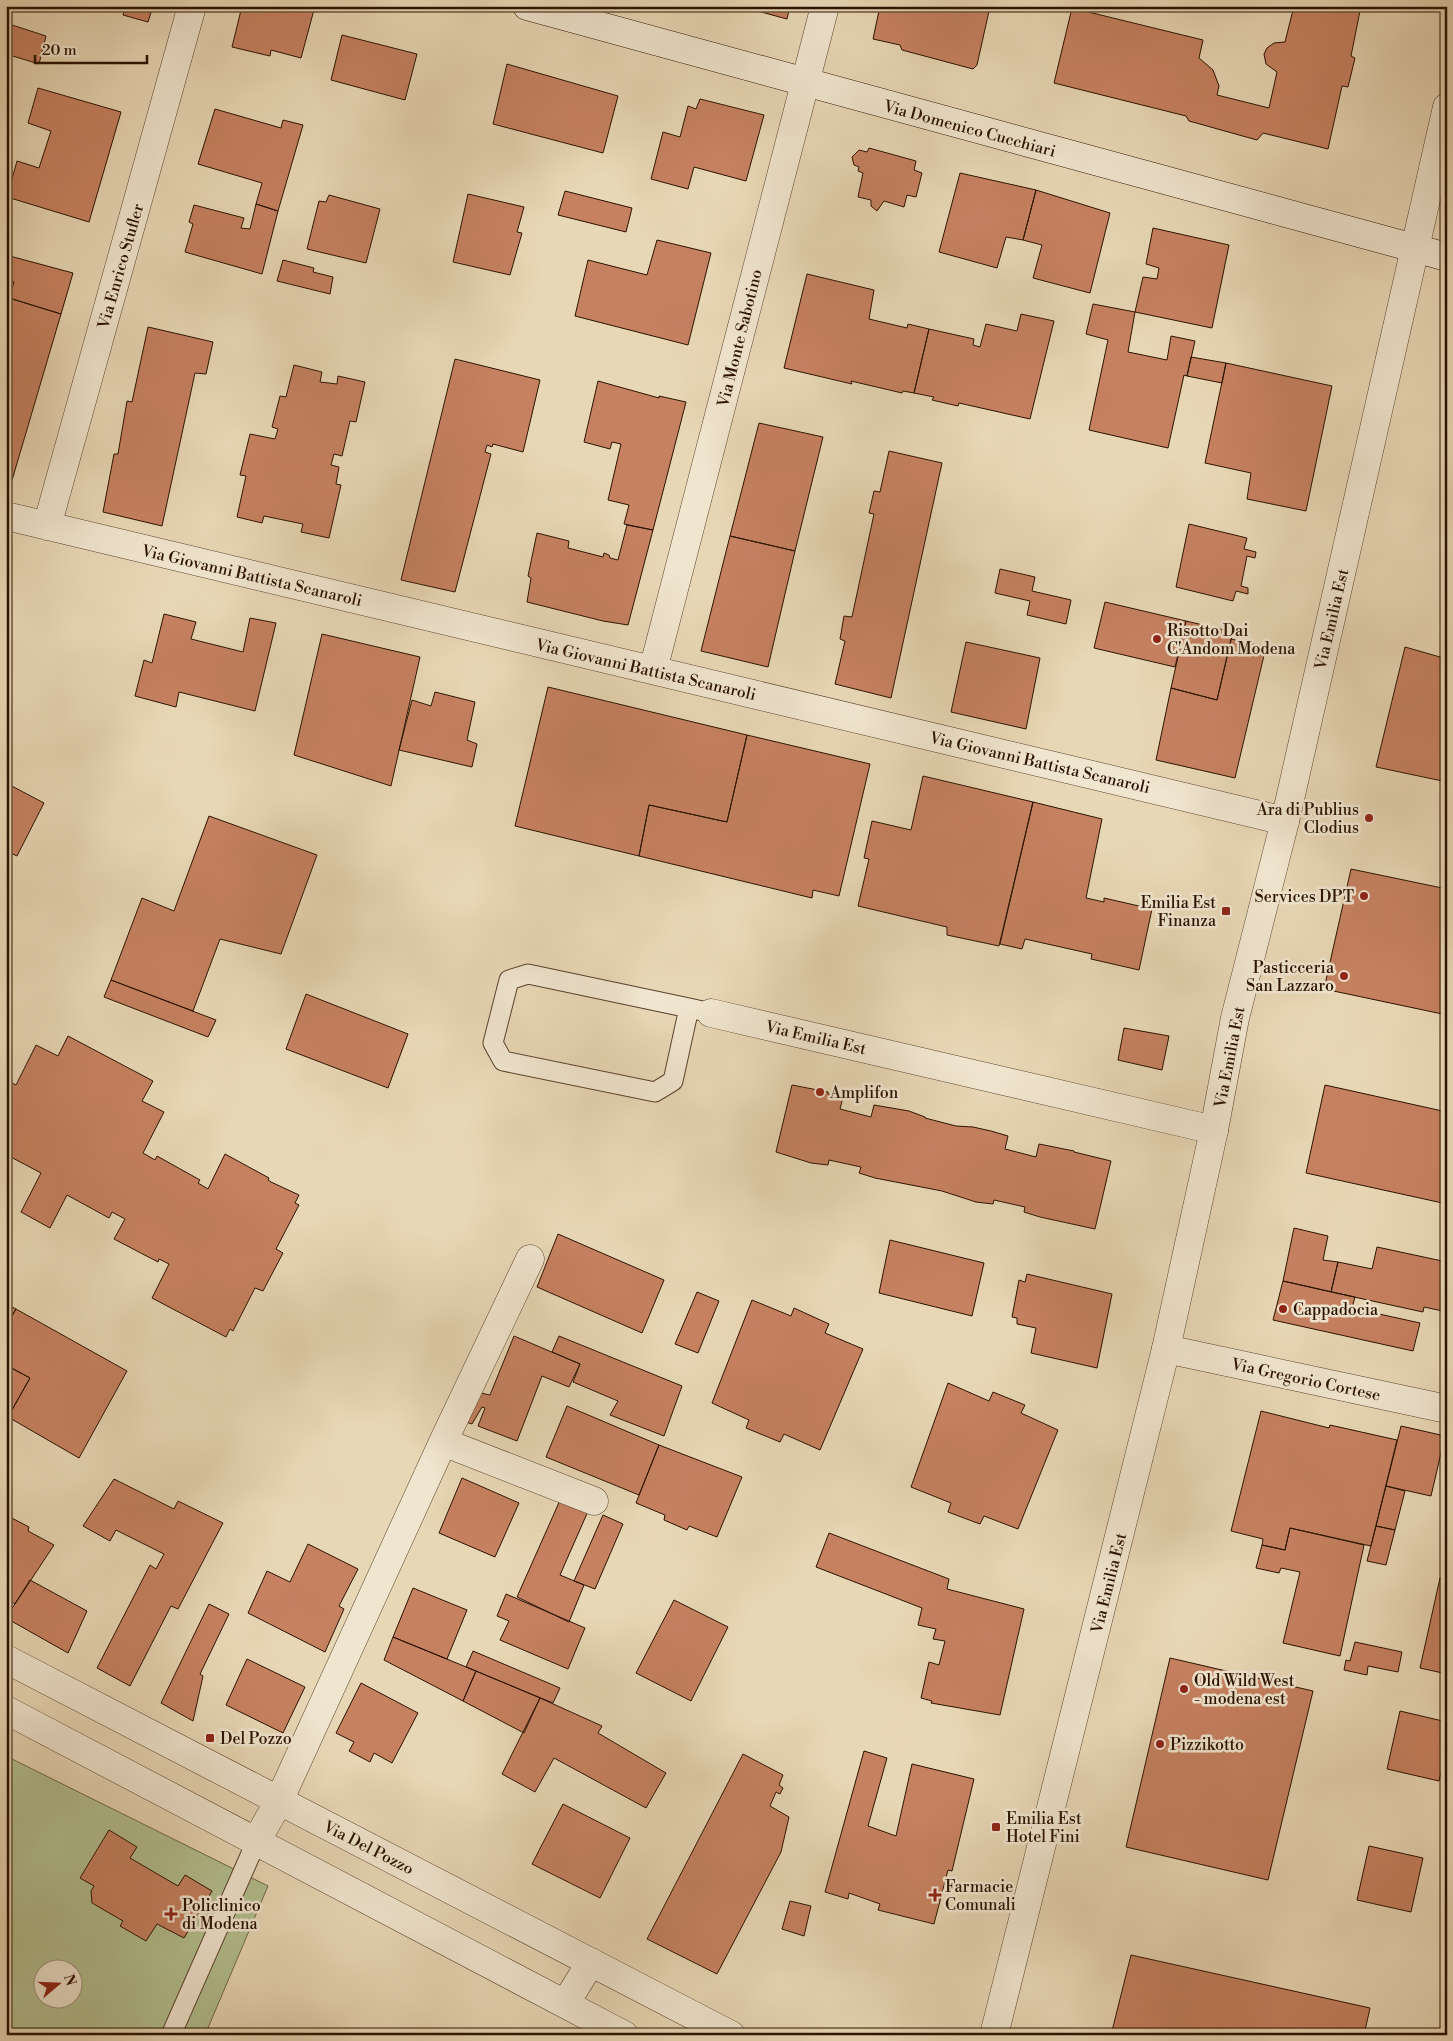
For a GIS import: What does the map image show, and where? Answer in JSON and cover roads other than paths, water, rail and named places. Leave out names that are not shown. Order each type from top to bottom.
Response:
[{"type":"street","name":"Via Enrico Stufler","points":[[47,526],[192,6]]},
{"type":"street","name":"Via Domenico Cucchiari","points":[[527,6],[1413,250],[1447,257]]},
{"type":"street","name":"Via Monte Sabotino","points":[[653,670],[825,6]]},
{"type":"street","name":"Via Emilia Est","points":[[994,2035],[1166,1349],[1214,1130],[1235,1018],[1285,821],[1413,250],[1447,107]]},
{"type":"street","name":"Via Giovanni Battista Scanaroli","points":[[6,516],[1285,821]]},
{"type":"street","name":"Via Emilia Est","points":[[700,1010],[1214,1130]]},
{"type":"street","points":[[257,1840],[279,1800],[443,1442],[530,1259]]},
{"type":"street","name":"Via Gregorio Cortese","points":[[1166,1349],[1447,1409]]},
{"type":"street","points":[[443,1442],[594,1501]]},
{"type":"street","name":"Via Del Pozzo","points":[[6,1659],[732,2035]]},
{"type":"street","points":[[6,1710],[257,1840],[624,2035]]},
{"type":"street","points":[[565,2004],[591,1962]]},
{"type":"lane","points":[[528,974],[700,1010],[673,1081],[655,1092],[504,1061],[493,1043],[509,980],[528,974]]},
{"type":"lane","points":[[171,2035],[257,1840]]},
{"type":"place","name":"Risotto Dai C'Andom Modena","points":[[1157,639]]},
{"type":"place","name":"Ara di Publius Clodius","points":[[1369,818]]},
{"type":"place","name":"Services DPT","points":[[1364,896]]},
{"type":"place","name":"Emilia Est Finanza","points":[[1226,911]]},
{"type":"place","name":"Pasticceria San Lazzaro","points":[[1344,976]]},
{"type":"place","name":"Amplifon","points":[[820,1092]]},
{"type":"place","name":"Cappadocia","points":[[1283,1309]]},
{"type":"place","name":"Old Wild West - modena est","points":[[1184,1689]]},
{"type":"place","name":"Del Pozzo","points":[[210,1738]]},
{"type":"place","name":"Pizzikotto","points":[[1160,1744]]},
{"type":"place","name":"Emilia Est Hotel Fini","points":[[996,1827]]},
{"type":"place","name":"Farmacie Comunali","points":[[935,1895]]},
{"type":"place","name":"Policlinico di Modena","points":[[171,1914]]}]
